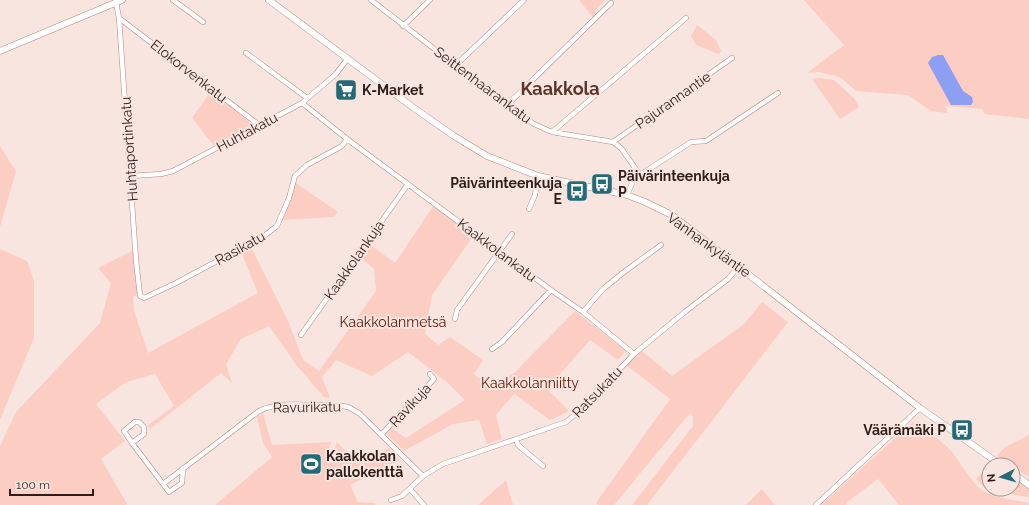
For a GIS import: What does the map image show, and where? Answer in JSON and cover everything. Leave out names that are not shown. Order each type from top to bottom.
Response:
[{"type":"street","points":[[174,0],[203,22]]},
{"type":"street","name":"Seittenhaarankatu","points":[[371,0],[507,105],[534,124],[552,132],[613,142]]},
{"type":"street","points":[[404,26],[430,0]]},
{"type":"street","points":[[456,65],[524,0]]},
{"type":"street","points":[[0,50],[119,1]]},
{"type":"street","name":"Huhtaportinkatu","points":[[119,1],[136,260],[140,296]]},
{"type":"street","name":"Vanhankyläntie","points":[[272,1],[415,108],[468,145],[487,156],[538,176],[627,195],[645,202],[672,216],[739,266],[920,408],[990,457]]},
{"type":"street","points":[[507,105],[611,3]]},
{"type":"street","name":"Elokorvenkatu","points":[[119,18],[259,125]]},
{"type":"street","points":[[552,132],[686,18]]},
{"type":"street","points":[[246,53],[307,98]]},
{"type":"street","name":"Huhtakatu","points":[[131,176],[173,171],[302,103],[336,74],[348,58]]},
{"type":"street","name":"Pajurannantie","points":[[613,142],[732,58]]},
{"type":"street","points":[[627,195],[633,181],[640,175],[691,142],[706,141],[778,93]]},
{"type":"street","name":"Kaakkolankatu","points":[[302,103],[347,139],[583,312],[634,354]]},
{"type":"street","name":"Rasikatu","points":[[140,296],[144,298],[176,283],[264,236],[277,226],[289,198],[295,176],[307,165],[342,146],[347,139]]},
{"type":"street","points":[[613,142],[621,148],[640,175]]},
{"type":"street","points":[[529,208],[535,195],[538,176]]},
{"type":"street","name":"Kaakkolankuja","points":[[300,335],[408,184]]},
{"type":"street","points":[[455,318],[457,310],[461,304],[512,234]]},
{"type":"street","points":[[583,312],[603,289],[660,245]]},
{"type":"street","name":"Ratsukatu","points":[[391,500],[402,496],[423,476],[443,464],[566,422],[585,406],[634,354],[728,279],[739,266]]},
{"type":"street","points":[[492,349],[502,342],[551,290]]},
{"type":"street","name":"Ravikuja","points":[[381,435],[434,379],[430,374]]},
{"type":"street","name":"Ravurikatu","points":[[163,484],[259,411],[272,406],[348,407],[359,413],[423,476]]},
{"type":"street","points":[[816,505],[920,408]]},
{"type":"street","points":[[132,443],[144,434],[144,427],[139,422],[135,422],[124,431],[132,443],[169,492],[182,483],[183,468]]},
{"type":"street","points":[[516,439],[518,445],[543,466]]},
{"type":"street","points":[[410,489],[424,505]]},
{"type":"green space","points":[[579,0],[605,0],[595,11],[597,14],[593,18]]},
{"type":"green space","points":[[804,0],[1029,0],[1029,119],[985,114],[982,109],[945,106],[948,113],[931,111],[908,95],[856,91],[840,77],[819,72],[807,73],[844,45]]},
{"type":"green space","points":[[697,25],[716,40],[721,51],[719,54],[696,45],[691,36]]},
{"type":"green space","points":[[819,78],[834,80],[854,98],[859,107],[840,119],[812,79]]},
{"type":"green space","points":[[211,91],[253,125],[214,146],[192,118]]},
{"type":"green space","points":[[0,146],[16,171],[0,227]]},
{"type":"green space","points":[[296,183],[338,212],[334,217],[283,220]]},
{"type":"green space","points":[[434,205],[474,235],[432,295],[425,334],[438,345],[450,337],[483,360],[474,374],[487,385],[495,383],[513,374],[575,311],[626,351],[618,360],[590,340],[547,389],[569,411],[550,420],[514,394],[496,415],[502,439],[487,444],[479,420],[453,424],[404,451],[387,434],[392,428],[406,438],[465,400],[448,383],[408,352],[372,376],[336,360],[322,377],[330,398],[324,397],[297,366],[269,326],[241,339],[226,364],[232,383],[221,373],[150,429],[148,425],[174,406],[155,374],[126,382],[96,404],[125,441],[101,459],[127,504],[126,505],[0,505],[0,446],[16,412],[100,323],[111,283],[98,268],[134,250],[138,295],[133,297],[134,311],[148,353],[258,293],[241,252],[251,247],[289,323],[303,360],[319,371],[376,291],[374,269],[359,256],[368,243],[395,263]]},
{"type":"green space","points":[[0,249],[27,261],[34,281],[34,338],[0,420]]},
{"type":"green space","points":[[762,302],[788,322],[647,505],[632,505],[693,426],[693,416],[690,413],[614,505],[598,505],[596,503],[670,399],[625,364],[641,350],[672,376],[744,324]]},
{"type":"green space","points":[[263,413],[272,445],[332,442],[329,447],[333,452],[337,442],[357,464],[389,448],[400,460],[350,485],[358,502],[375,503],[375,505],[215,505],[272,457],[263,443],[257,417]]},
{"type":"green space","points":[[913,422],[934,436],[948,448],[973,482],[981,489],[981,497],[998,497],[1029,503],[1029,505],[899,505],[878,479],[847,502],[846,505],[821,505]]},
{"type":"green space","points":[[1029,435],[1029,477],[1021,472],[1021,457],[997,456],[1005,447]]},
{"type":"green space","points":[[981,474],[981,484],[976,479]]},
{"type":"green space","points":[[506,480],[513,505],[478,505]]},
{"type":"green space","points":[[1021,482],[1029,487],[1029,497],[1021,496]]},
{"type":"green space","points":[[762,489],[775,505],[746,505]]},
{"type":"water","points":[[943,55],[963,91],[972,97],[973,102],[971,105],[951,105],[928,63],[932,57]]},
{"type":"place","name":"K-Market","points":[[346,90]]},
{"type":"place","name":"Päivärinteenkuja P","points":[[602,184]]},
{"type":"place","name":"Päivärinteenkuja E","points":[[577,191]]},
{"type":"place","name":"Väärämäki P","points":[[962,430]]},
{"type":"place","name":"Kaakkolan pallokenttä","points":[[311,464]]},
{"type":"district","name":"Kaakkola","points":[[560,89]]},
{"type":"park label","name":"Kaakkolanmetsä","points":[[393,322]]},
{"type":"park label","name":"Kaakkolanniitty","points":[[530,383]]}]
